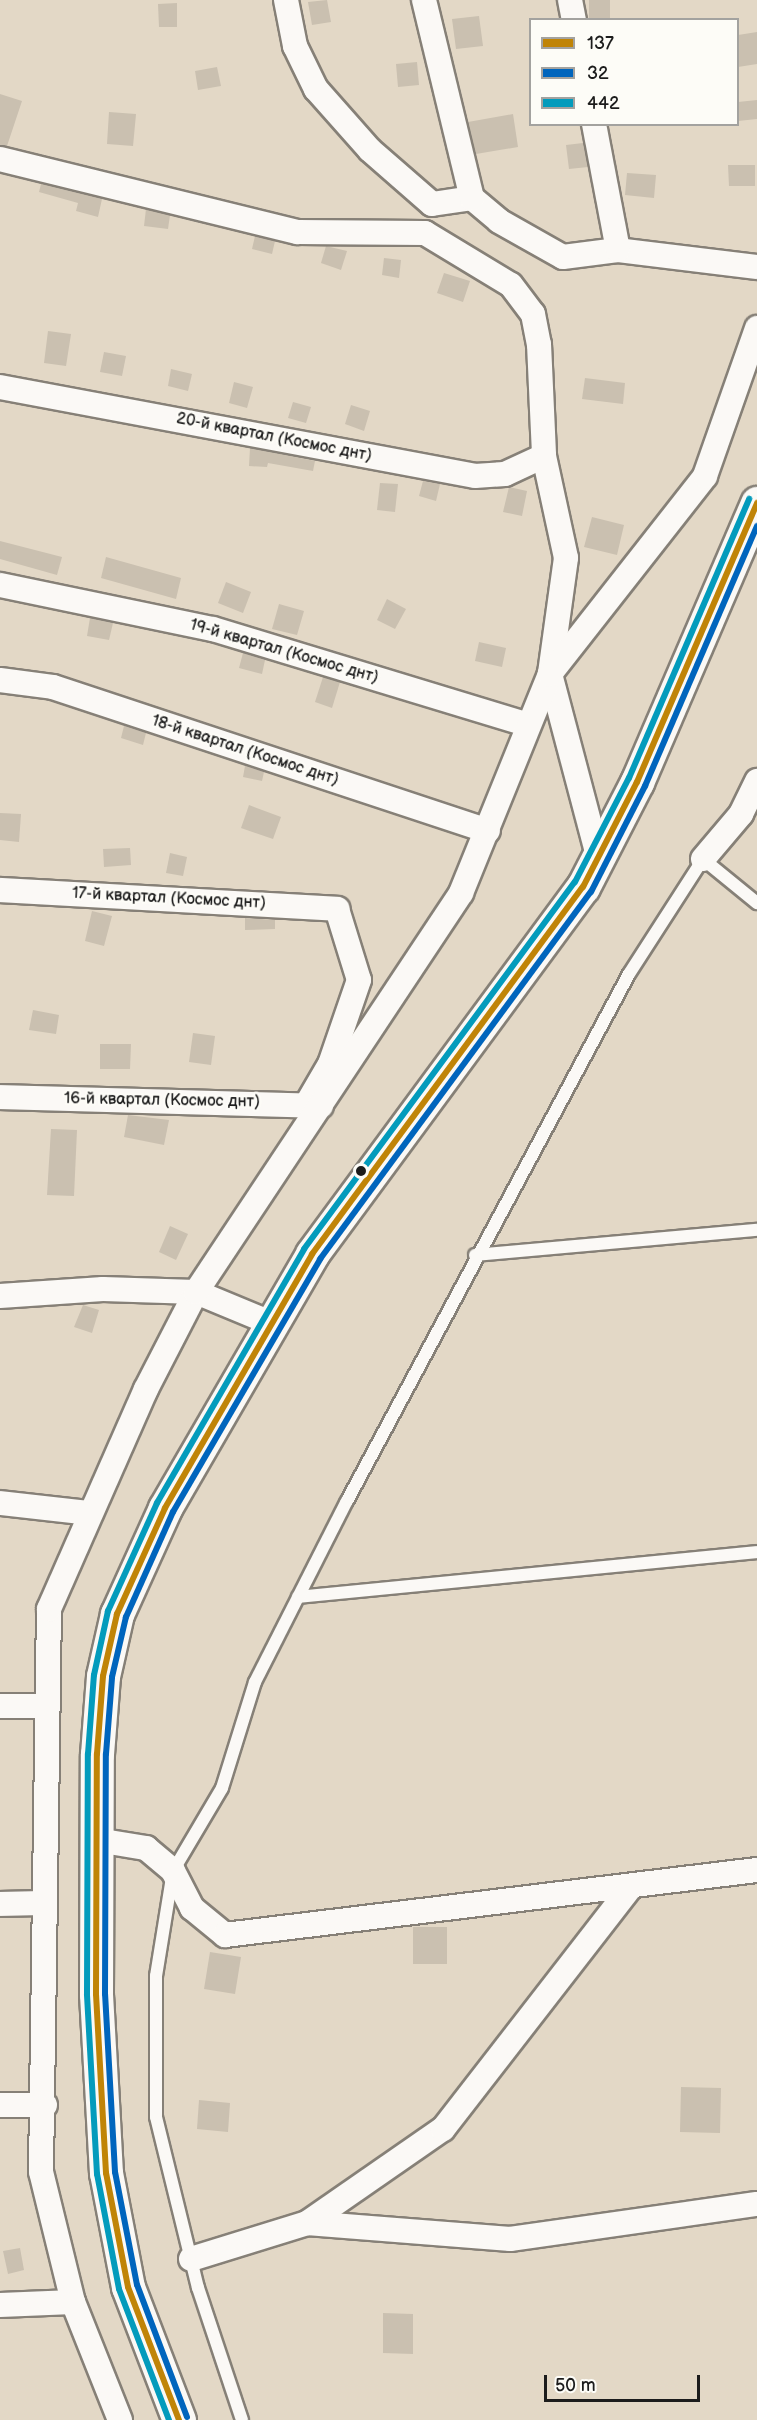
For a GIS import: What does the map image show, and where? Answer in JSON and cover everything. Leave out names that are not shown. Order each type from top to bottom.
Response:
[{"type":"main road","points":[[179,2420],[140,2324],[111,2213],[96,1994],[97,1840],[99,1708],[117,1614],[165,1508],[271,1323],[344,1206],[559,922],[599,859],[757,503]]},
{"type":"street","points":[[286,0],[294,46],[316,89],[370,150],[432,204],[471,198]]},
{"type":"street","points":[[424,0],[471,198],[500,221],[563,257],[618,250],[757,267]]},
{"type":"street","points":[[570,0],[574,18]]},
{"type":"street","points":[[594,126],[618,250]]},
{"type":"street","points":[[0,159],[298,232],[425,233],[511,285],[533,314],[544,456],[566,558],[550,674],[599,859]]},
{"type":"street","points":[[425,233],[432,204]]},
{"type":"street","points":[[120,2420],[73,2302],[41,2172],[45,2104],[42,1903],[49,1609],[89,1513],[196,1292],[315,1105],[438,935],[488,831],[550,674],[705,476],[757,328]]},
{"type":"street","name":"20-й квартал (Космос днт)","points":[[0,387],[475,477],[505,474],[544,456]]},
{"type":"street","name":"19-й квартал (Космос днт)","points":[[0,585],[213,629],[528,725]]},
{"type":"street","name":"18-й квартал (Космос днт)","points":[[0,680],[53,687],[488,831]]},
{"type":"street","points":[[703,859],[749,810],[757,781]]},
{"type":"street","name":"17-й квартал (Космос днт)","points":[[0,890],[337,909],[359,980],[315,1105]]},
{"type":"street","name":"16-й квартал (Космос днт)","points":[[0,1097],[315,1105]]},
{"type":"street","points":[[0,1296],[103,1289],[196,1292],[271,1323]]},
{"type":"street","points":[[0,1503],[89,1513]]},
{"type":"street","points":[[0,1706],[46,1706]]},
{"type":"street","points":[[97,1840],[146,1848],[173,1871],[192,1908],[225,1935],[250,1936],[757,1870]]},
{"type":"street","points":[[191,2259],[307,2223],[443,2129],[631,1887]]},
{"type":"street","points":[[0,1904],[42,1903]]},
{"type":"street","points":[[0,2105],[45,2104]]},
{"type":"street","points":[[307,2223],[510,2239],[757,2204]]},
{"type":"street","points":[[0,2305],[73,2302]]},
{"type":"lane","points":[[242,2420],[191,2259],[156,2117],[156,1976],[173,1871],[222,1788],[255,1682],[298,1597],[475,1255],[629,974],[703,859],[757,903]]},
{"type":"lane","points":[[475,1255],[757,1230]]},
{"type":"lane","points":[[298,1597],[757,1552]]},
{"type":"building","points":[[327,0],[331,22],[312,25],[308,2]]},
{"type":"building","points":[[589,0],[610,0],[610,18],[589,18]]},
{"type":"building","points":[[177,3],[177,27],[159,27],[158,4]]},
{"type":"building","points":[[479,16],[483,46],[456,49],[452,19]]},
{"type":"building","points":[[757,32],[757,64],[739,67],[739,35]]},
{"type":"building","points":[[417,62],[419,85],[398,87],[396,64]]},
{"type":"building","points":[[217,67],[221,86],[198,90],[195,71]]},
{"type":"building","points":[[0,94],[22,101],[7,146],[0,145]]},
{"type":"building","points":[[757,100],[757,119],[739,121],[739,102]]},
{"type":"building","points":[[109,112],[136,114],[133,146],[107,144]]},
{"type":"building","points":[[513,114],[518,147],[476,154],[468,122]]},
{"type":"building","points":[[583,143],[588,167],[569,169],[566,145]]},
{"type":"building","points":[[728,165],[755,165],[755,186],[729,186]]},
{"type":"building","points":[[627,173],[656,175],[654,198],[625,195]]},
{"type":"building","points":[[41,184],[102,199],[98,217],[76,211],[78,203],[39,192]]},
{"type":"building","points":[[146,209],[170,215],[168,229],[144,226]]},
{"type":"building","points":[[255,236],[275,241],[272,254],[252,249]]},
{"type":"building","points":[[326,246],[347,251],[341,270],[321,263]]},
{"type":"building","points":[[384,258],[401,260],[399,278],[382,275]]},
{"type":"building","points":[[444,273],[470,281],[463,302],[437,293]]},
{"type":"building","points":[[48,331],[71,334],[66,366],[44,363]]},
{"type":"building","points":[[104,352],[126,356],[122,376],[100,372]]},
{"type":"building","points":[[171,369],[192,374],[188,391],[168,386]]},
{"type":"building","points":[[585,378],[625,383],[623,404],[582,399]]},
{"type":"building","points":[[234,382],[253,387],[247,408],[229,403]]},
{"type":"building","points":[[293,402],[311,407],[306,423],[288,418]]},
{"type":"building","points":[[351,405],[370,411],[364,431],[345,424]]},
{"type":"building","points":[[250,448],[315,461],[313,471],[268,463],[267,467],[249,466]]},
{"type":"building","points":[[423,481],[440,484],[436,501],[419,496]]},
{"type":"building","points":[[380,483],[398,484],[395,512],[377,510]]},
{"type":"building","points":[[509,487],[527,491],[522,516],[503,512]]},
{"type":"building","points":[[592,517],[624,525],[617,555],[584,547]]},
{"type":"building","points":[[0,541],[62,557],[57,575],[0,559]]},
{"type":"building","points":[[106,557],[181,578],[176,599],[101,578]]},
{"type":"building","points":[[226,582],[251,592],[243,613],[218,603]]},
{"type":"building","points":[[387,599],[406,609],[395,629],[377,620]]},
{"type":"building","points":[[279,604],[304,611],[297,635],[272,629]]},
{"type":"building","points":[[90,618],[113,623],[109,640],[87,636]]},
{"type":"building","points":[[479,642],[506,648],[502,667],[475,661]]},
{"type":"building","points":[[243,653],[265,660],[262,674],[239,668]]},
{"type":"building","points":[[323,677],[340,682],[332,708],[315,702]]},
{"type":"building","points":[[124,726],[146,733],[143,745],[121,738]]},
{"type":"building","points":[[245,766],[264,772],[262,781],[243,777]]},
{"type":"building","points":[[249,805],[281,817],[273,839],[241,828]]},
{"type":"building","points":[[0,813],[21,814],[19,842],[0,840]]},
{"type":"building","points":[[130,848],[131,865],[104,867],[103,849]]},
{"type":"building","points":[[170,853],[187,857],[183,876],[166,873]]},
{"type":"building","points":[[92,911],[112,916],[104,946],[85,941]]},
{"type":"building","points":[[245,918],[275,920],[275,929],[245,930]]},
{"type":"building","points":[[33,1010],[59,1015],[56,1034],[29,1030]]},
{"type":"building","points":[[193,1033],[215,1036],[211,1065],[189,1062]]},
{"type":"building","points":[[100,1044],[131,1044],[130,1069],[100,1069]]},
{"type":"building","points":[[128,1115],[169,1120],[164,1145],[124,1137]]},
{"type":"building","points":[[51,1129],[77,1130],[74,1196],[47,1195]]},
{"type":"building","points":[[170,1226],[188,1234],[176,1260],[159,1252]]},
{"type":"building","points":[[83,1305],[99,1310],[92,1333],[74,1327]]},
{"type":"building","points":[[413,1927],[447,1927],[447,1964],[413,1964]]},
{"type":"building","points":[[210,1952],[241,1957],[235,1994],[204,1989]]},
{"type":"building","points":[[681,2087],[721,2088],[720,2133],[680,2132]]},
{"type":"building","points":[[199,2100],[230,2103],[228,2132],[197,2129]]},
{"type":"building","points":[[20,2248],[24,2270],[8,2274],[3,2251]]},
{"type":"building","points":[[383,2313],[413,2314],[413,2354],[383,2353]]},
{"type":"transit line","name":"442","points":[[169,2420],[119,2289],[97,2174],[87,1994],[88,1754],[94,1675],[108,1611],[157,1503],[304,1249],[575,882],[629,778],[749,499]]},
{"type":"transit line","name":"137","points":[[179,2420],[128,2287],[106,2173],[96,1994],[97,1754],[103,1676],[117,1614],[165,1508],[312,1254],[583,887],[637,782],[757,503]]},
{"type":"transit line","name":"32","points":[[187,2417],[137,2285],[115,2172],[105,1994],[106,1754],[112,1677],[126,1617],[173,1512],[320,1259],[591,892],[645,786],[757,526]]}]
